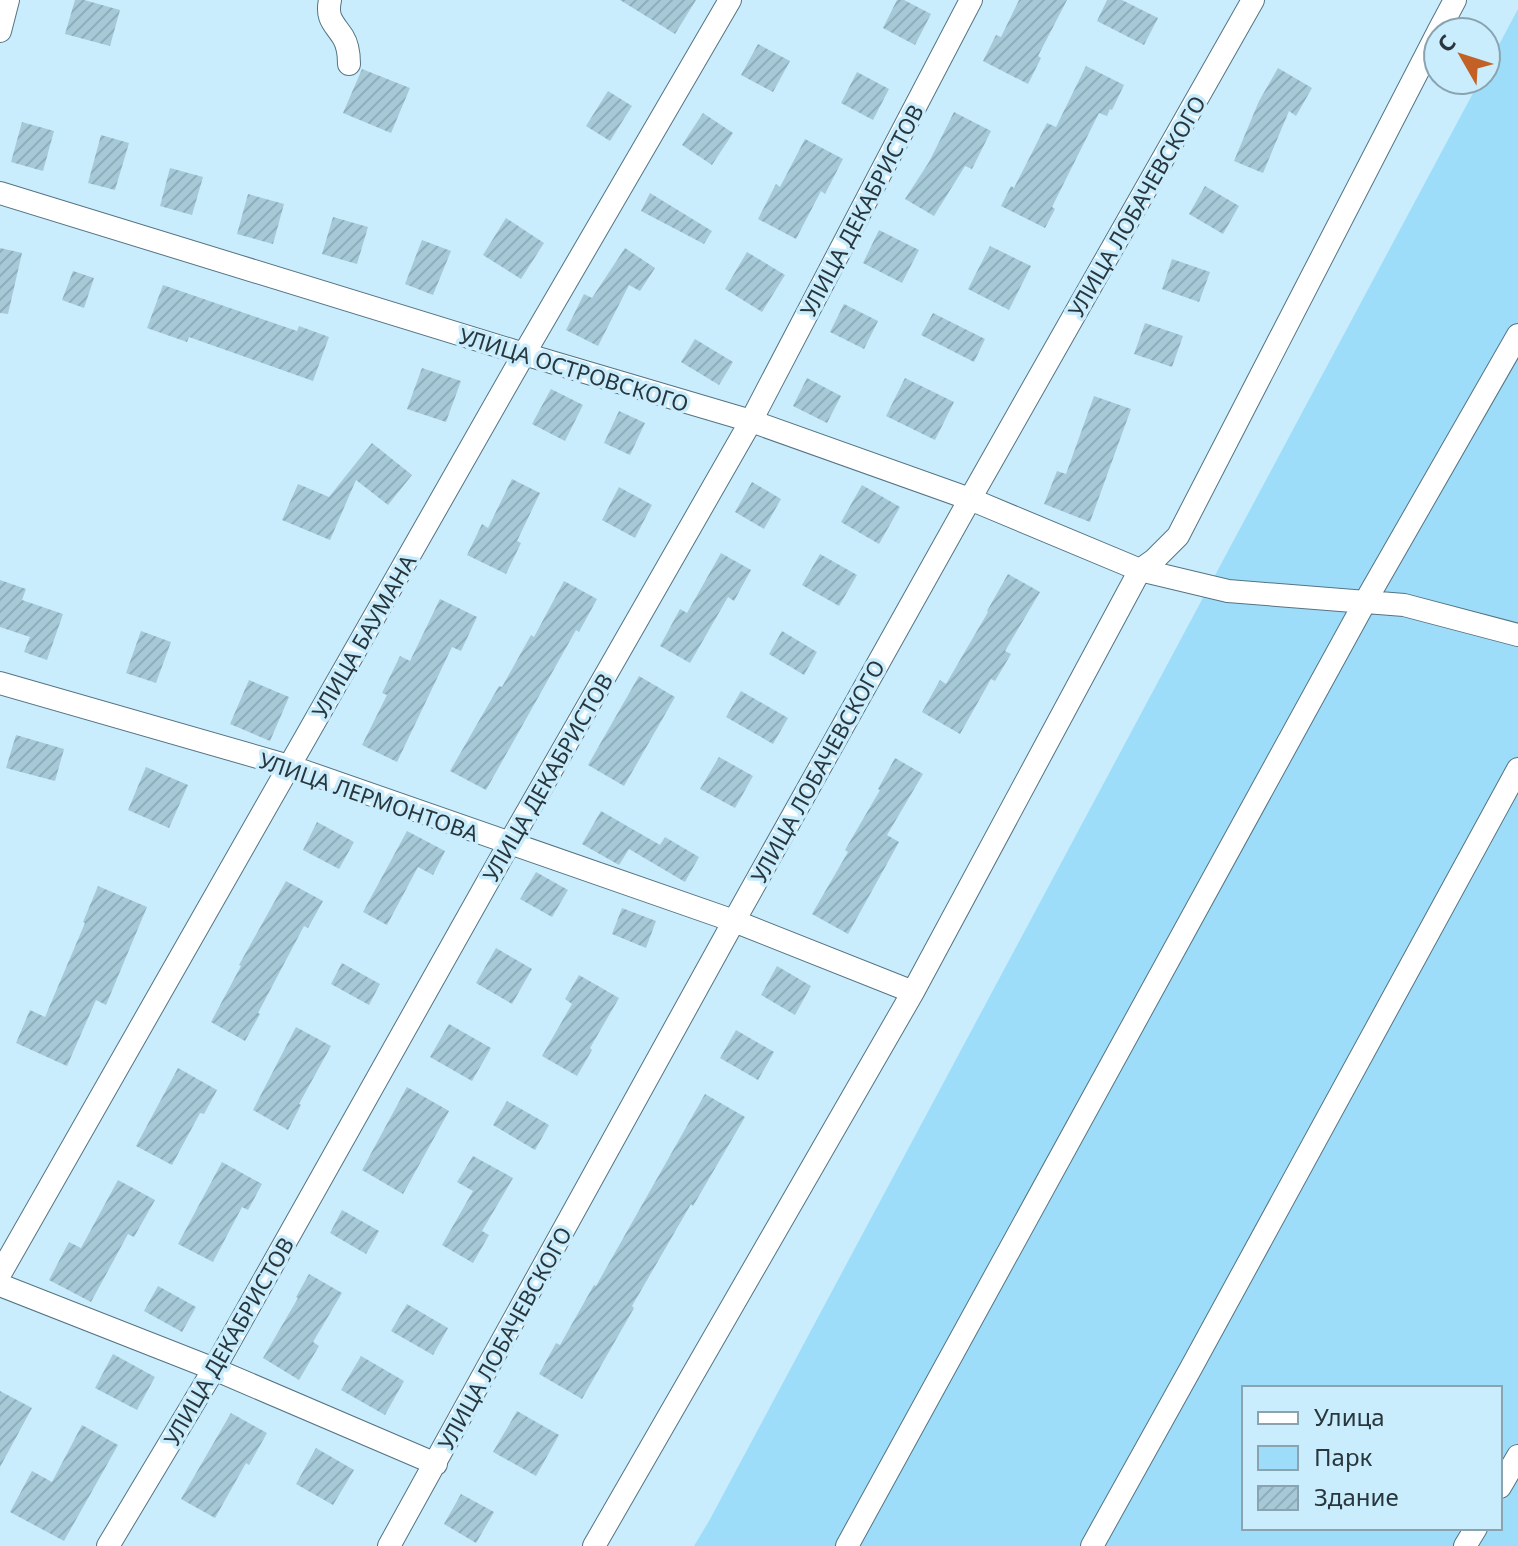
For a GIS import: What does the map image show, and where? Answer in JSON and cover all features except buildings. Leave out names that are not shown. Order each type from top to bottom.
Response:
[{"type":"street","points":[[0,31],[8,0]]},
{"type":"street","points":[[330,0],[330,16],[343,37],[349,64]]},
{"type":"street","name":"УЛИЦА БАУМАНА","points":[[0,1274],[524,354],[730,0]]},
{"type":"street","name":"УЛИЦА ДЕКАБРИСТОВ","points":[[108,1546],[214,1369],[751,421],[971,0]]},
{"type":"street","name":"УЛИЦА ЛОБАЧЕВСКОГО","points":[[389,1546],[734,921],[1253,0]]},
{"type":"street","points":[[594,1546],[913,992],[1140,570],[1178,536],[1422,63]]},
{"type":"street","name":"УЛИЦА ОСТРОВСКОГО","points":[[0,193],[751,421],[970,499],[1140,570],[1228,591],[1404,605],[1518,635]]},
{"type":"street","points":[[847,1546],[1365,602],[1518,335]]},
{"type":"street","name":"УЛИЦА ЛЕРМОНТОВА","points":[[0,683],[289,766],[734,921],[913,992]]},
{"type":"street","points":[[1092,1546],[1518,769]]},
{"type":"street","points":[[0,1285],[214,1369],[436,1464]]},
{"type":"street","points":[[1502,1484],[1518,1456]]},
{"type":"green space","points":[[1518,9],[1518,1546],[694,1546],[1471,96],[1502,96],[1502,39]]}]
